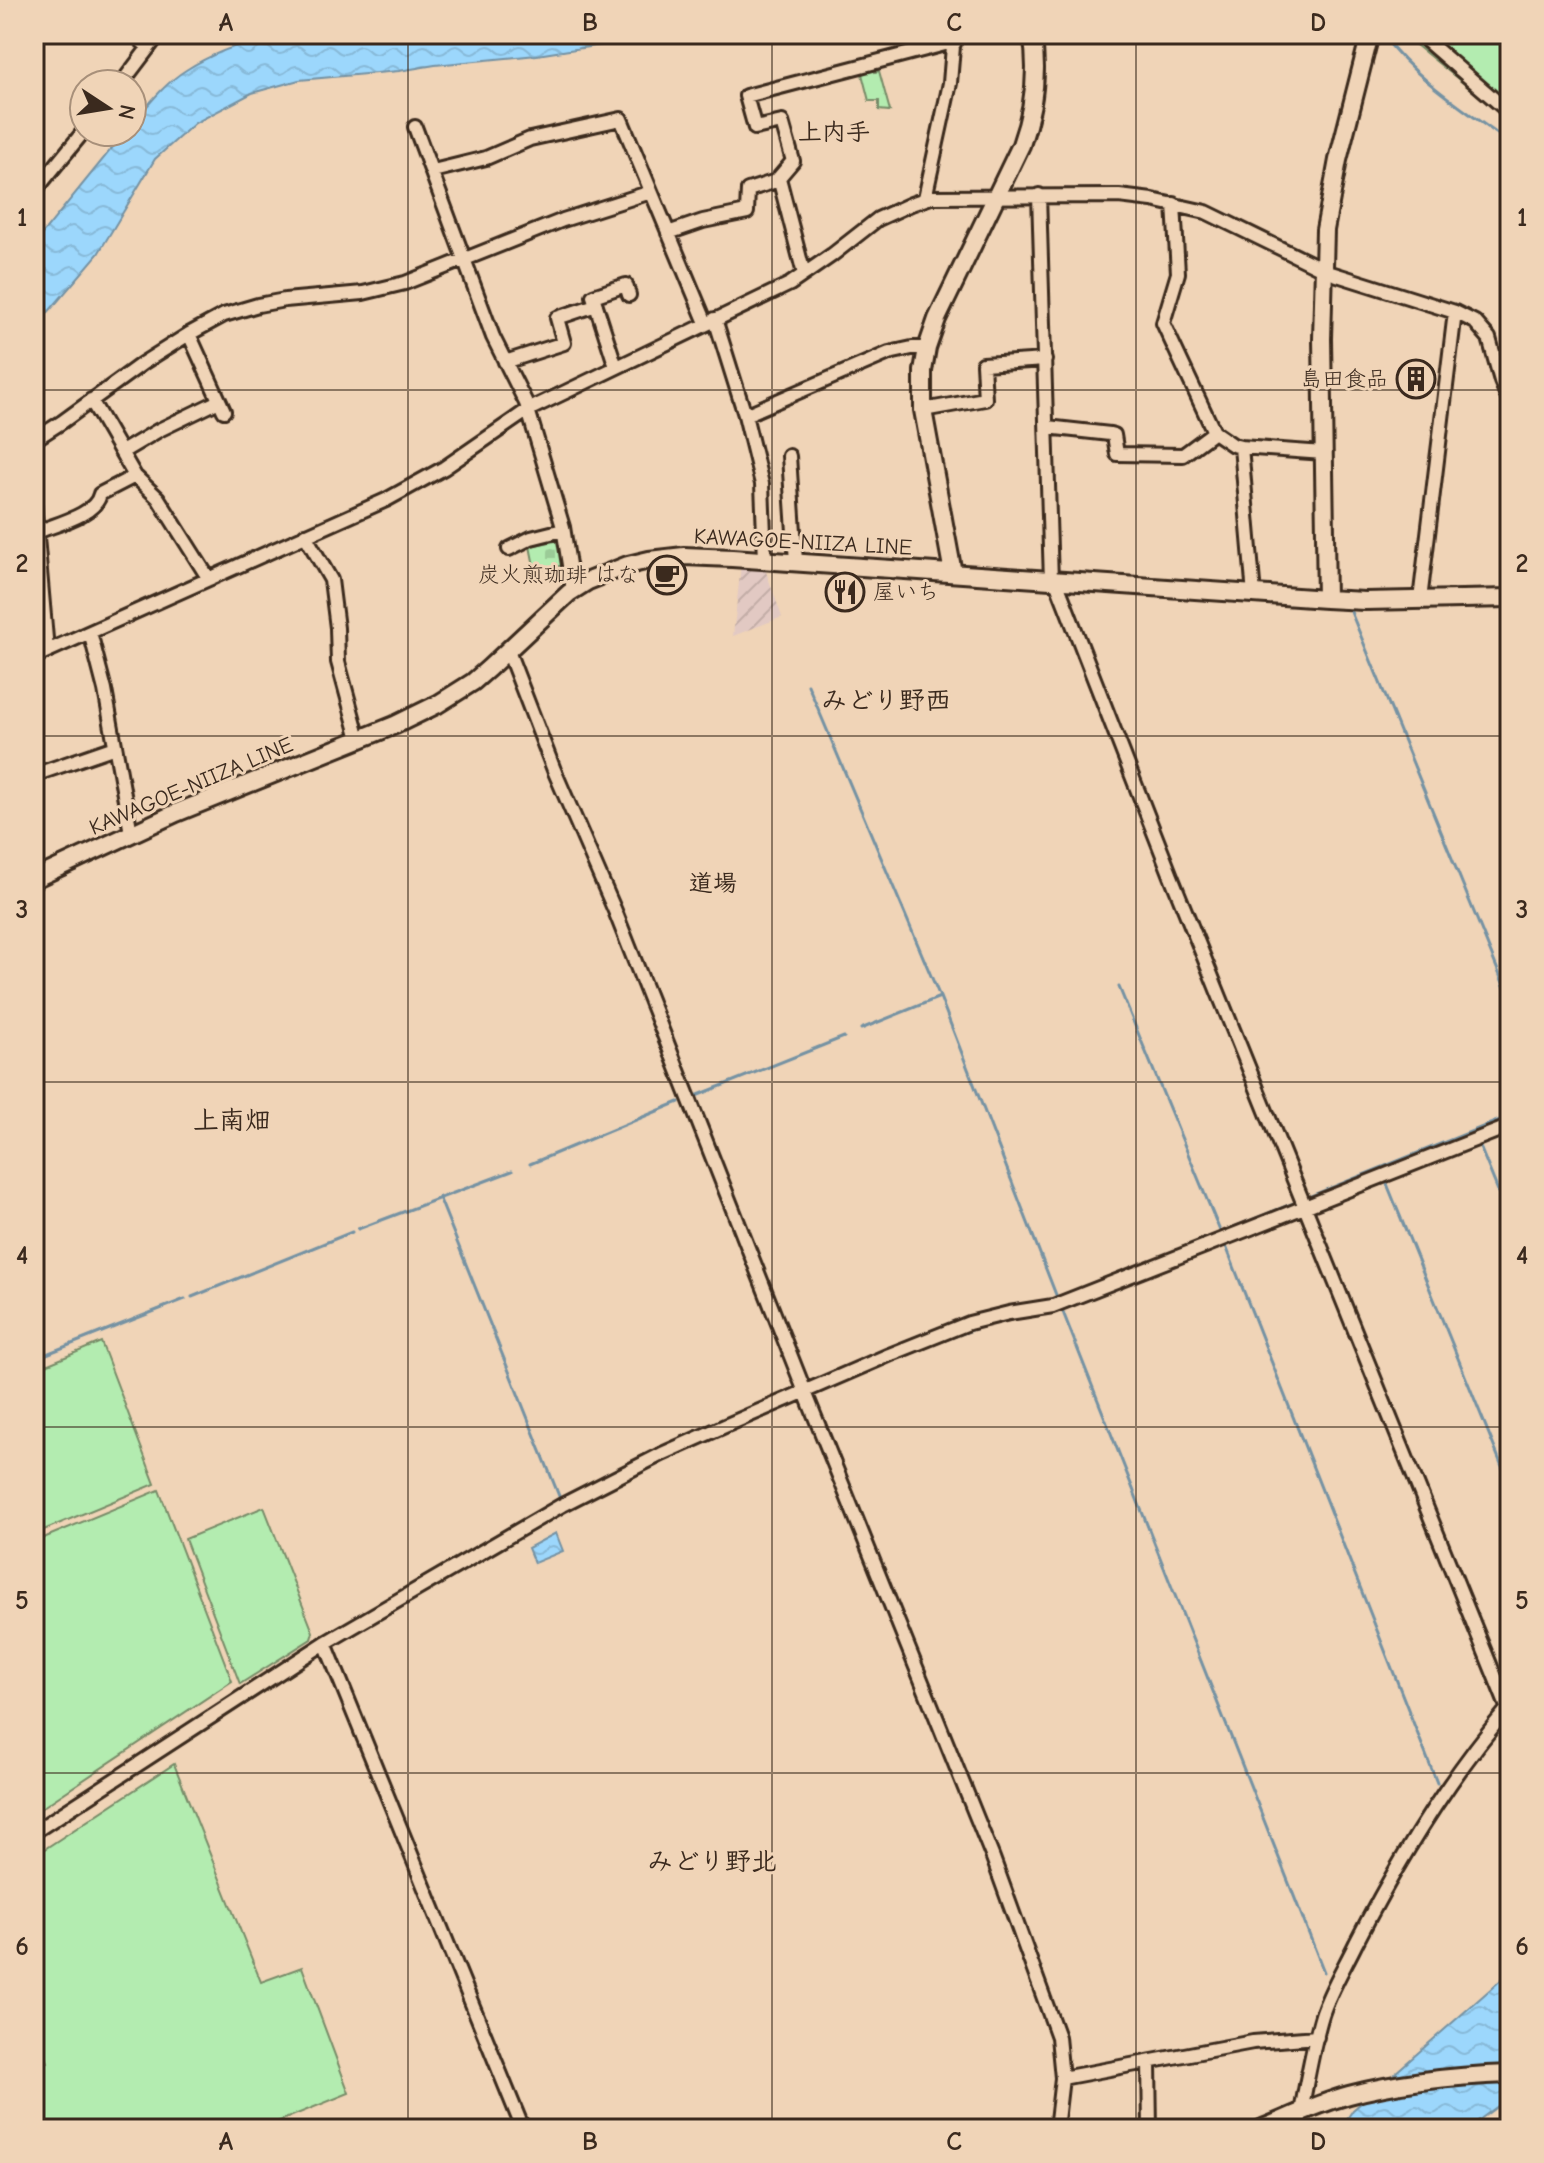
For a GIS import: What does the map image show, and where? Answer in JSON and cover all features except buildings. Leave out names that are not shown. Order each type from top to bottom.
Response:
[{"type":"main road","points":[[953,573],[923,410],[923,371],[937,319],[1021,145],[1032,110],[1036,66],[1032,34]]},
{"type":"main road","points":[[1326,599],[1325,230],[1369,39]]},
{"type":"main road","name":"KAWAGOE-NIIZA LINE","points":[[34,879],[225,792],[418,714],[457,693],[481,675],[573,590],[602,575],[649,560],[702,556],[1326,599],[1510,598]]},
{"type":"main road","points":[[1261,2129],[1295,2122],[1347,2096],[1407,2083],[1510,2074]]},
{"type":"street","points":[[134,34],[148,47]]},
{"type":"street","points":[[133,68],[159,34]]},
{"type":"street","points":[[1427,34],[1427,41],[1510,113]]},
{"type":"street","points":[[925,198],[950,83],[954,39]]},
{"type":"street","points":[[668,233],[703,221],[747,212],[748,190],[779,178],[793,161],[782,122],[755,128],[746,96],[945,44],[954,39]]},
{"type":"street","points":[[433,171],[486,158],[530,139],[621,119],[668,233],[710,321],[745,415],[762,484],[765,560]]},
{"type":"street","points":[[415,127],[493,337],[519,385],[528,410],[563,530],[573,590]]},
{"type":"street","points":[[34,192],[70,148]]},
{"type":"street","points":[[779,178],[804,274]]},
{"type":"street","points":[[34,440],[189,334],[224,315],[285,300],[363,293],[405,283],[563,220],[651,192]]},
{"type":"street","points":[[1039,195],[1054,581],[1509,1707],[1483,1736],[1461,1768],[1391,1879],[1360,1936],[1325,2007],[1295,2122]]},
{"type":"street","points":[[34,657],[386,500],[444,468],[528,410],[790,284],[878,219],[925,198],[1119,196],[1206,212],[1323,270],[1455,312],[1475,322],[1489,338],[1510,403]]},
{"type":"street","points":[[1174,204],[1178,273],[1163,323],[1214,432],[1241,447],[1324,453]]},
{"type":"street","points":[[616,367],[593,296],[626,285],[629,295]]},
{"type":"street","points":[[505,362],[564,343],[557,318],[596,305]]},
{"type":"street","points":[[1420,600],[1455,312]]},
{"type":"street","points":[[122,452],[159,430],[222,406],[189,334]]},
{"type":"street","points":[[745,415],[889,353],[927,348]]},
{"type":"street","points":[[923,410],[985,399],[983,364],[1045,360]]},
{"type":"street","points":[[91,400],[135,476],[158,498],[209,579]]},
{"type":"street","points":[[1047,427],[1114,435],[1117,454],[1183,455],[1214,432]]},
{"type":"street","points":[[1241,447],[1254,595]]},
{"type":"street","points":[[789,456],[796,562]]},
{"type":"street","points":[[37,532],[86,512],[99,502],[100,494],[135,476]]},
{"type":"street","points":[[34,503],[47,650]]},
{"type":"street","points":[[509,549],[531,538],[563,530]]},
{"type":"street","points":[[305,535],[331,580],[338,662],[359,739]]},
{"type":"street","points":[[90,632],[105,690],[131,833]]},
{"type":"street","points":[[508,651],[993,1858],[1058,2037],[1062,2078],[1056,2129]]},
{"type":"street","points":[[34,775],[115,747]]},
{"type":"street","points":[[34,1832],[325,1643],[562,1505],[662,1454],[969,1323],[1053,1306],[1510,1126]]},
{"type":"street","points":[[325,1643],[523,2129]]},
{"type":"street","points":[[1062,2078],[1253,2042],[1317,2037]]},
{"type":"street","points":[[1149,2063],[1150,2129]]},
{"type":"shaded area","points":[[741,565],[764,566],[782,617],[733,636]]},
{"type":"green space","points":[[1402,34],[1510,34],[1510,121],[1411,41]]},
{"type":"green space","points":[[873,67],[875,72],[879,71],[890,111],[879,110],[879,101],[869,101],[861,70]]},
{"type":"green space","points":[[560,540],[565,565],[535,571],[530,546]]},
{"type":"green space","points":[[101,1342],[155,1484],[34,1534],[34,1370]]},
{"type":"green space","points":[[159,1490],[232,1681],[34,1813],[34,1542]]},
{"type":"green space","points":[[264,1507],[313,1632],[311,1639],[240,1684],[185,1539]]},
{"type":"green space","points":[[174,1764],[261,1982],[302,1967],[349,2093],[260,2129],[34,2129],[34,2067],[48,2062],[34,2027],[34,1856]]},
{"type":"water","points":[[293,34],[672,34],[537,55],[299,80],[252,93],[195,123],[155,159],[98,254],[34,329],[34,244],[112,148],[148,148],[148,105],[178,75],[211,56],[264,38]]},
{"type":"water","points":[[556,1533],[563,1551],[534,1563],[528,1548]]},
{"type":"water","points":[[1510,1972],[1510,2097],[1467,2129],[1340,2129],[1353,2110]]},
{"type":"waterway","points":[[1382,34],[1425,80],[1510,143]]},
{"type":"waterway","points":[[1351,612],[1510,1000]]},
{"type":"waterway","points":[[808,685],[940,997],[1058,1300]]},
{"type":"waterway","points":[[1119,987],[1220,1231]]},
{"type":"waterway","points":[[861,1029],[940,997]]},
{"type":"waterway","points":[[696,1096],[844,1037]]},
{"type":"waterway","points":[[530,1164],[679,1102]]},
{"type":"waterway","points":[[1306,1198],[1510,1116]]},
{"type":"waterway","points":[[1478,1142],[1510,1220]]},
{"type":"waterway","points":[[358,1229],[512,1171]]},
{"type":"waterway","points":[[1385,1179],[1510,1486]]},
{"type":"waterway","points":[[439,1197],[561,1501]]},
{"type":"waterway","points":[[1072,1292],[1299,1201]]},
{"type":"waterway","points":[[192,1297],[352,1232]]},
{"type":"waterway","points":[[1224,1241],[1437,1783]]},
{"type":"waterway","points":[[34,1359],[185,1299]]},
{"type":"waterway","points":[[1061,1307],[1324,1972]]},
{"type":"waterway","points":[[922,1348],[983,1326]]},
{"type":"waterway","points":[[590,1484],[615,1471]]},
{"type":"waterway","points":[[334,1631],[373,1609]]},
{"type":"waterway","points":[[214,1709],[267,1673]]},
{"type":"waterway","points":[[34,1823],[134,1760]]},
{"type":"place","name":"島田食品","points":[[1416,379]]},
{"type":"place","name":"炭火煎珈琲 はな","points":[[667,575]]},
{"type":"place","name":"屋いち","points":[[845,592]]},
{"type":"district","name":"上内手","points":[[834,132]]},
{"type":"district","name":"みどり野西","points":[[886,701]]},
{"type":"district","name":"道場","points":[[713,883]]},
{"type":"district","name":"上南畑","points":[[232,1121]]},
{"type":"district","name":"みどり野北","points":[[712,1862]]}]
